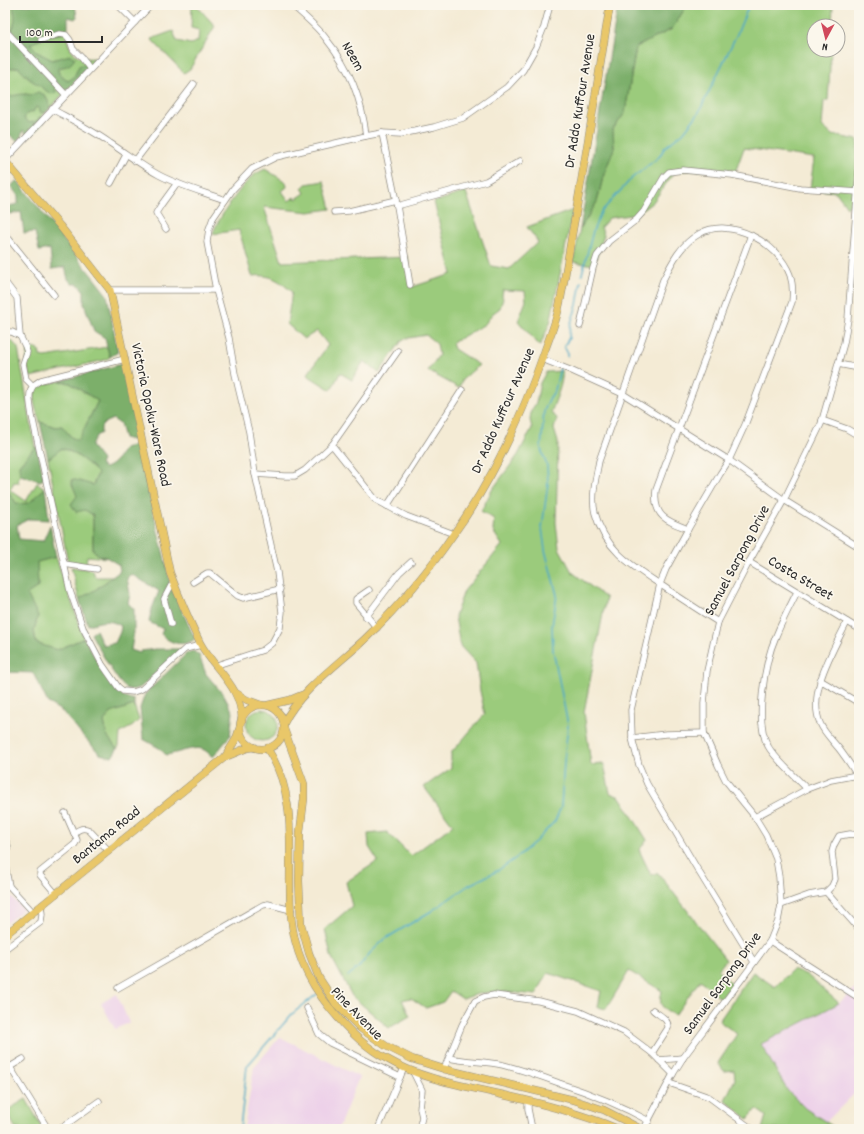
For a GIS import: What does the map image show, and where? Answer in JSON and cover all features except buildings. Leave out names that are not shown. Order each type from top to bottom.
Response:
[{"type":"main road","name":"Dr Addo Kuffour Avenue","points":[[284,726],[292,708],[306,693],[376,628],[399,603],[454,534],[473,506],[492,473],[512,431],[533,384],[559,308],[584,168],[610,5]]},
{"type":"main road","name":"Victoria Opoku-Ware Road","points":[[5,160],[60,226],[110,290],[170,573],[201,645],[236,693]]},
{"type":"main road","points":[[236,693],[247,700],[274,708],[280,713],[304,784],[299,860],[300,924],[319,978],[336,1004],[360,1028],[386,1046],[412,1059],[444,1069],[574,1100],[604,1110],[641,1129]]},
{"type":"main road","points":[[236,693],[241,705],[243,737],[254,747]]},
{"type":"main road","points":[[225,757],[236,738],[247,710],[254,706],[290,700],[306,693]]},
{"type":"main road","points":[[225,757],[247,748],[267,748],[277,743],[282,737],[284,726]]},
{"type":"main road","name":"Pine Avenue","points":[[267,748],[279,768],[289,806],[291,839],[290,910],[293,929],[302,963],[308,977],[320,997],[337,1017],[362,1042],[376,1053],[413,1072],[439,1081],[528,1101],[597,1120],[618,1129]]},
{"type":"main road","name":"Bantama Road","points":[[5,935],[225,757]]},
{"type":"street","points":[[5,160],[151,5]]},
{"type":"street","name":"Neem","points":[[292,5],[327,39],[346,68],[357,92],[364,116],[366,136]]},
{"type":"street","points":[[217,665],[263,650],[272,643],[280,628],[282,612],[277,572],[255,474],[249,432],[235,374],[230,338],[216,290],[207,242],[209,229],[213,218],[233,189],[252,169],[276,157],[382,133],[401,134],[434,127],[463,118],[508,87],[523,70],[536,47],[544,28],[550,5]]},
{"type":"street","points":[[120,6],[135,22]]},
{"type":"street","points":[[5,30],[66,95]]},
{"type":"street","points":[[41,40],[59,34],[66,34],[73,49],[90,70]]},
{"type":"street","points":[[135,161],[194,84]]},
{"type":"street","points":[[52,109],[92,131],[135,161],[177,183],[225,200]]},
{"type":"street","points":[[382,133],[397,203],[410,285]]},
{"type":"street","points":[[111,183],[126,155]]},
{"type":"street","points":[[334,212],[397,203],[486,181],[520,161]]},
{"type":"street","points":[[5,176],[11,169]]},
{"type":"street","points":[[580,326],[594,262],[597,256],[609,241],[636,220],[644,211],[664,176],[669,172],[683,170],[732,175],[800,188],[858,192]]},
{"type":"street","name":"Samuel Sarpong Drive","points":[[644,1129],[678,1066],[770,941],[778,921],[781,905],[780,877],[776,859],[766,835],[755,817],[726,781],[704,733],[704,703],[707,671],[718,622],[748,562],[784,500],[822,420],[844,343],[848,319],[859,172]]},
{"type":"street","points":[[166,229],[156,214],[177,183]]},
{"type":"street","points":[[718,622],[660,584],[639,571],[621,556],[602,534],[595,512],[595,491],[599,461],[663,280],[675,257],[685,244],[699,234],[716,228],[737,229],[751,235],[771,249],[782,261],[789,274],[793,290],[792,302],[745,425],[729,460],[688,529],[666,569],[660,584],[631,710],[632,738],[639,765],[647,784],[698,872],[754,962]]},
{"type":"street","points":[[5,234],[54,295]]},
{"type":"street","points":[[688,529],[670,522],[657,510],[655,500],[656,490],[751,235]]},
{"type":"street","points":[[5,282],[17,298],[20,336],[26,352],[23,364],[26,379],[33,386]]},
{"type":"street","points":[[110,290],[216,290]]},
{"type":"street","points":[[5,332],[12,332],[20,336]]},
{"type":"street","points":[[255,474],[295,476],[305,470],[332,445],[398,351]]},
{"type":"street","points":[[125,358],[41,380],[33,386],[30,402],[32,416],[70,591],[83,628],[102,664],[118,687],[123,691],[132,692],[142,688],[185,649],[201,645]]},
{"type":"street","points":[[542,359],[623,394],[729,460],[784,500],[859,547]]},
{"type":"street","points":[[838,364],[859,368]]},
{"type":"street","points":[[387,506],[462,390]]},
{"type":"street","points":[[822,420],[847,429],[859,436]]},
{"type":"street","points":[[332,445],[376,500],[406,516],[454,534]]},
{"type":"street","points":[[366,616],[410,562]]},
{"type":"street","name":"Costa Street","points":[[748,562],[859,629]]},
{"type":"street","points":[[64,564],[97,569]]},
{"type":"street","points":[[193,582],[210,572],[238,596],[243,598],[280,589]]},
{"type":"street","points":[[171,624],[164,601],[173,582]]},
{"type":"street","points":[[369,590],[356,599],[356,603],[376,628]]},
{"type":"street","points":[[797,592],[776,636],[770,654],[762,704],[762,720],[768,746],[807,789]]},
{"type":"street","points":[[755,817],[807,789],[831,780],[858,775],[822,726],[819,720],[817,700],[820,680],[847,622]]},
{"type":"street","points":[[820,680],[859,702]]},
{"type":"street","points":[[632,738],[666,734],[704,733]]},
{"type":"street","points":[[56,894],[40,875],[40,872],[76,844],[77,840],[65,813]]},
{"type":"street","points":[[74,833],[85,828],[89,830],[109,851]]},
{"type":"street","points":[[781,905],[809,895],[826,892],[834,883],[832,852],[836,840],[839,836],[844,834],[859,835]]},
{"type":"street","points":[[5,840],[8,846],[5,856]]},
{"type":"street","points":[[5,864],[7,885],[33,912]]},
{"type":"street","points":[[826,892],[859,929]]},
{"type":"street","points":[[118,988],[263,905],[268,904],[290,910]]},
{"type":"street","points":[[5,949],[41,922],[41,906]]},
{"type":"street","points":[[770,941],[859,998]]},
{"type":"street","points":[[444,1069],[462,1025],[475,1001],[484,997],[494,996],[539,1001],[578,1011],[624,1032],[652,1053],[673,1074]]},
{"type":"street","points":[[307,1008],[322,1037],[330,1043],[400,1077]]},
{"type":"street","points":[[652,1053],[668,1028],[667,1021],[654,1010]]},
{"type":"street","points":[[449,1058],[502,1065],[584,1090],[648,1121]]},
{"type":"street","points":[[658,1060],[684,1058]]},
{"type":"street","points":[[23,1059],[7,1069],[48,1129]]},
{"type":"street","points":[[378,1129],[404,1068]]},
{"type":"street","points":[[413,1072],[422,1090],[420,1108],[422,1117],[419,1129]]},
{"type":"street","points":[[669,1083],[709,1097],[752,1129]]},
{"type":"street","points":[[60,1129],[99,1100]]},
{"type":"street","points":[[528,1101],[532,1129]]},
{"type":"shaded area","points":[[5,891],[24,909],[5,924]]},
{"type":"shaded area","points":[[859,984],[859,1089],[826,1122],[806,1109],[787,1090],[761,1044],[839,1003]]},
{"type":"shaded area","points":[[117,994],[129,1023],[115,1029],[101,1003]]},
{"type":"shaded area","points":[[280,1037],[359,1077],[338,1129],[244,1129],[254,1067]]},
{"type":"green space","points":[[5,5],[13,6],[15,20],[11,31],[5,38]]},
{"type":"green space","points":[[10,5],[75,5],[77,17],[75,19],[68,17],[68,29],[66,33],[48,36],[31,44],[37,52],[52,60],[70,55],[75,58],[70,65],[58,68],[59,74],[68,81],[74,77],[79,66],[84,64],[88,68],[69,88],[64,91],[55,86],[56,92],[52,94],[32,81],[27,75],[24,75],[23,71],[20,70],[19,67],[5,69],[5,38],[11,31],[15,20],[13,6]]},
{"type":"green space","points":[[192,5],[196,5],[215,26],[190,69],[184,73],[151,39],[173,31],[177,41],[191,44],[198,41],[199,30],[191,28]]},
{"type":"green space","points":[[618,5],[687,5],[672,29],[636,47],[625,113],[613,129],[614,148],[603,177],[597,202],[580,229]]},
{"type":"green space","points":[[687,5],[833,5],[832,18],[806,18],[806,58],[831,58],[828,100],[824,101],[822,126],[832,135],[858,140],[854,193],[851,205],[847,207],[836,192],[810,189],[814,158],[744,148],[736,170],[675,171],[653,202],[637,214],[609,218],[601,227],[604,235],[594,265],[573,262],[580,229],[597,202],[603,177],[614,148],[613,129],[625,113],[636,47],[672,29]]},
{"type":"green space","points":[[66,33],[69,45],[74,53],[82,57],[95,58],[88,68],[79,66],[74,77],[69,81],[59,74],[58,68],[70,64],[75,58],[60,58],[52,60],[37,52],[31,44],[48,36]]},
{"type":"green space","points":[[19,67],[29,79],[37,83],[48,92],[55,89],[55,86],[69,88],[50,108],[31,95],[26,94],[8,97],[5,102],[5,69]]},
{"type":"green space","points":[[38,92],[45,95],[50,108],[47,112],[41,113],[39,108],[36,107],[33,112],[26,114],[24,119],[30,123],[36,121],[41,116],[44,119],[42,125],[29,137],[23,130],[21,137],[17,141],[5,131],[5,102],[8,97],[22,94],[31,95]]},
{"type":"green space","points":[[36,107],[47,112],[36,121],[30,123],[24,119],[26,114],[33,112]]},
{"type":"green space","points":[[265,169],[286,182],[287,187],[282,191],[289,201],[294,197],[296,199],[305,193],[302,188],[306,184],[324,181],[331,209],[309,212],[264,207],[282,262],[408,257],[412,287],[452,274],[434,202],[466,192],[491,266],[509,269],[538,242],[527,227],[573,210],[550,323],[540,346],[518,321],[526,301],[525,291],[503,290],[503,299],[500,308],[492,314],[485,324],[452,343],[454,349],[479,365],[462,380],[459,388],[428,371],[439,355],[437,344],[426,335],[403,339],[379,373],[364,361],[352,380],[340,373],[331,390],[307,375],[328,345],[317,331],[304,339],[287,324],[292,292],[283,284],[270,277],[252,276],[239,230],[213,234],[224,212],[249,179]]},
{"type":"green space","points":[[17,180],[107,295],[118,352],[110,357],[105,338],[94,331],[84,304],[84,291],[78,284],[72,284],[68,279],[65,267],[52,269],[50,249],[39,251],[35,232],[24,233],[21,212],[9,214],[8,206],[18,204],[18,196],[11,186]]},
{"type":"green space","points":[[5,341],[12,341],[18,348],[35,447],[19,465],[19,483],[14,482],[10,490],[26,501],[37,483],[45,488],[29,503],[17,504],[5,487]]},
{"type":"green space","points":[[107,347],[110,357],[105,360],[30,377],[27,357],[28,351],[34,348],[39,350],[40,356],[45,357]]},
{"type":"green space","points":[[122,364],[138,435],[132,440],[124,438],[120,424],[113,419],[106,422],[101,427],[101,433],[96,436],[91,446],[102,460],[100,465],[105,468],[116,460],[124,448],[136,445],[138,448],[172,589],[195,639],[182,644],[173,642],[161,634],[163,629],[149,622],[151,611],[159,591],[131,574],[127,578],[130,594],[128,603],[134,609],[134,632],[131,650],[140,653],[141,651],[155,649],[182,649],[141,687],[136,689],[128,689],[119,681],[91,634],[96,630],[103,645],[115,643],[121,626],[108,621],[88,625],[79,599],[95,590],[120,571],[119,565],[106,557],[100,556],[93,550],[93,515],[85,510],[76,512],[71,504],[77,496],[72,484],[72,479],[93,485],[98,473],[81,458],[62,448],[48,459],[40,422],[56,427],[62,426],[71,437],[78,441],[98,401],[70,383],[60,381]]},
{"type":"green space","points":[[562,371],[560,386],[551,413],[557,418],[554,429],[558,442],[556,523],[559,548],[572,572],[606,598],[584,712],[591,765],[604,764],[610,793],[620,797],[647,840],[639,850],[651,875],[658,873],[726,960],[718,970],[732,984],[721,999],[700,980],[675,1015],[662,1006],[662,991],[629,971],[606,1009],[598,1007],[601,991],[548,973],[536,995],[491,992],[482,993],[463,999],[451,991],[443,1002],[426,1008],[411,998],[402,1000],[410,1016],[389,1028],[352,996],[331,956],[325,929],[352,906],[346,882],[378,861],[369,847],[368,834],[387,832],[411,856],[453,825],[424,787],[451,768],[451,753],[485,714],[476,663],[460,646],[455,616],[464,591],[502,545],[493,531],[494,519],[481,511],[492,490],[518,455],[532,428],[530,420],[531,411],[536,403],[540,383],[546,372]]},
{"type":"green space","points":[[60,381],[70,383],[98,401],[78,441],[71,437],[62,426],[56,427],[40,422],[34,399],[36,390],[38,386]]},
{"type":"green space","points":[[35,447],[37,447],[44,479],[40,481],[20,475],[19,465]]},
{"type":"green space","points":[[61,448],[72,452],[81,458],[98,473],[93,485],[72,484],[85,510],[93,515],[93,550],[100,556],[106,557],[87,556],[86,565],[68,562],[48,459]]},
{"type":"green space","points":[[5,487],[17,504],[29,503],[45,488],[49,520],[29,519],[17,525],[19,539],[43,541],[50,525],[56,557],[37,562],[38,587],[27,594],[38,616],[34,630],[36,643],[57,650],[84,638],[114,686],[125,697],[134,700],[134,705],[111,713],[104,721],[107,736],[117,749],[112,757],[100,754],[63,712],[48,703],[33,673],[5,672]]},
{"type":"green space","points":[[56,557],[84,638],[57,650],[36,643],[34,630],[38,616],[26,594],[38,587],[36,562]]},
{"type":"green space","points":[[71,567],[93,570],[95,577],[112,577],[95,590],[79,599]]},
{"type":"green space","points":[[193,651],[199,655],[206,674],[223,694],[233,712],[230,736],[213,757],[205,750],[199,748],[166,755],[159,748],[143,739],[140,708],[145,694],[187,653]]},
{"type":"green space","points":[[134,705],[139,720],[133,726],[120,733],[119,746],[117,749],[107,736],[104,721],[111,713]]},
{"type":"green space","points":[[259,709],[265,709],[275,716],[278,725],[277,731],[271,738],[265,741],[259,741],[249,734],[246,728],[246,722],[253,712]]},
{"type":"green space","points":[[793,969],[807,975],[839,1003],[761,1044],[787,1090],[806,1109],[837,1129],[762,1129],[766,1116],[756,1109],[748,1119],[725,1100],[735,1079],[734,1070],[724,1071],[718,1063],[737,1034],[719,1021],[753,972],[775,987]]},
{"type":"green space","points":[[26,1099],[43,1129],[16,1129],[6,1111]]},
{"type":"waterway","points":[[582,274],[593,231],[601,212],[632,178],[659,157],[665,147],[683,133],[698,114],[737,34],[749,5]]},
{"type":"waterway","points":[[567,356],[564,346],[569,338],[570,326],[577,305],[581,282]]},
{"type":"waterway","points":[[348,976],[359,967],[370,953],[385,939],[433,910],[469,885],[497,871],[516,858],[536,841],[555,821],[561,807],[568,725],[553,650],[552,626],[557,595],[545,550],[542,528],[548,483],[547,466],[541,449],[544,411],[555,390],[560,368]]},
{"type":"waterway","points":[[240,1129],[247,1066],[292,1014],[317,994]]}]
